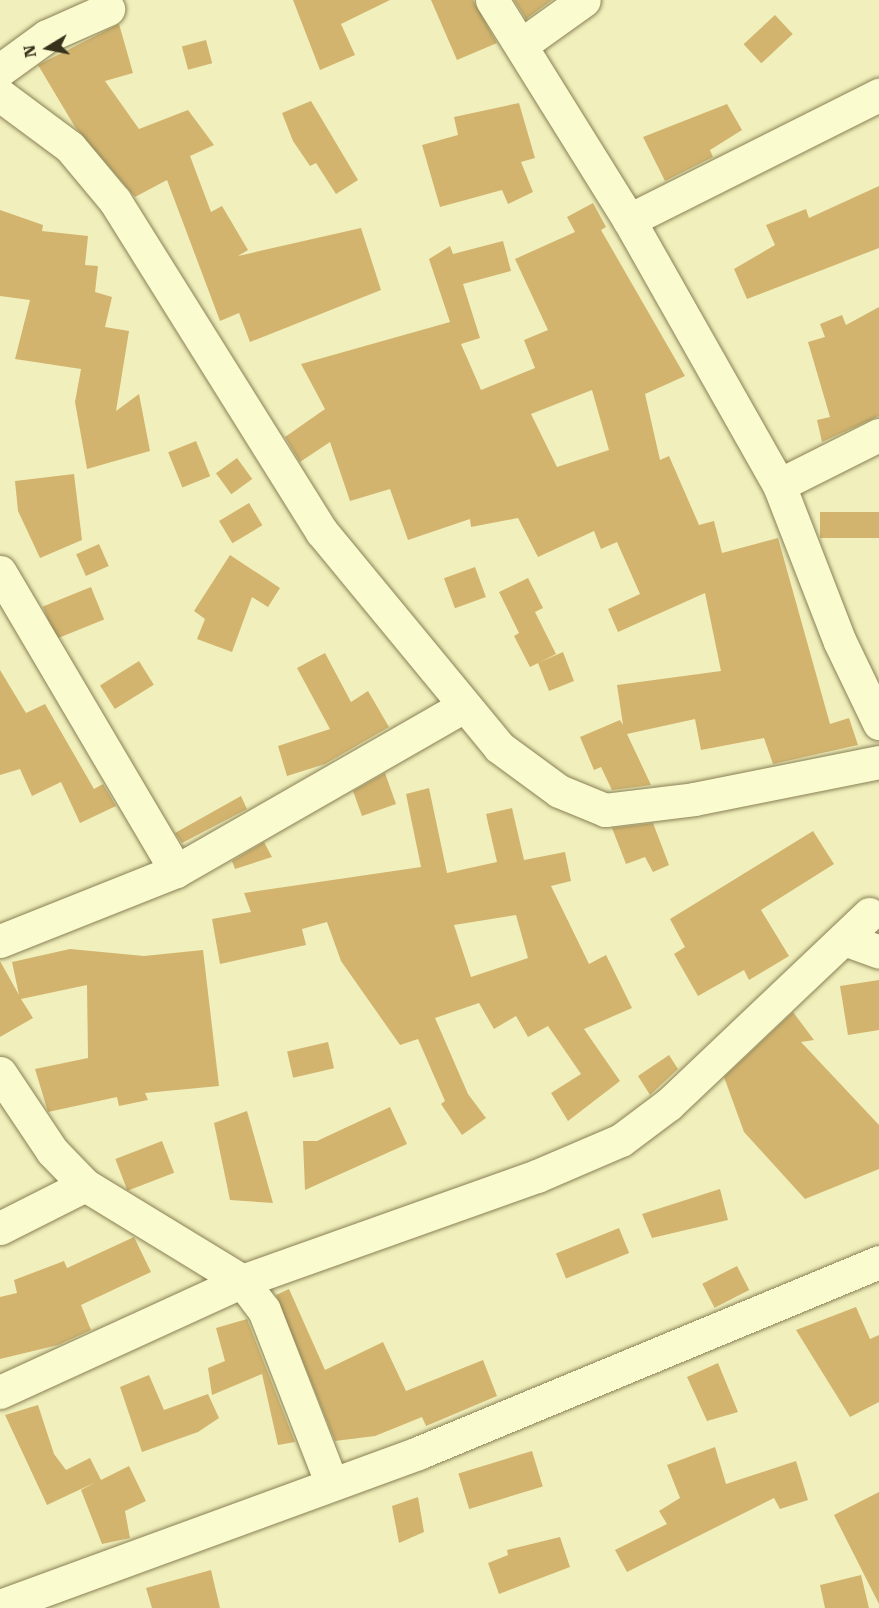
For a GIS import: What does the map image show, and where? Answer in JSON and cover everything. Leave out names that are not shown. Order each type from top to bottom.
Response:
[{"type":"street","points":[[492,0],[629,220],[779,485],[840,642],[879,723]]},
{"type":"street","points":[[521,45],[584,0]]},
{"type":"street","points":[[0,70],[47,36],[108,9]]},
{"type":"street","points":[[0,95],[70,147],[115,201],[322,532],[462,707],[500,747],[560,791],[605,810],[694,799],[879,762]]},
{"type":"street","points":[[629,220],[879,95]]},
{"type":"street","points":[[779,485],[879,435]]},
{"type":"street","points":[[0,572],[176,871]]},
{"type":"street","points":[[0,942],[176,871],[462,707]]},
{"type":"street","points":[[0,1392],[242,1281],[537,1176],[621,1140],[669,1104],[869,915]]},
{"type":"street","points":[[844,939],[879,952]]},
{"type":"street","points":[[0,1072],[52,1151],[85,1185],[242,1281],[264,1310],[331,1482]]},
{"type":"street","points":[[0,1228],[85,1185]]},
{"type":"street","points":[[0,1606],[331,1482],[417,1453],[879,1262]]},
{"type":"building","points":[[293,0],[390,0],[341,24],[355,55],[320,70]]},
{"type":"building","points":[[431,0],[473,0],[497,43],[457,60]]},
{"type":"building","points":[[514,0],[552,0],[526,19]]},
{"type":"building","points":[[775,15],[793,34],[761,63],[744,44]]},
{"type":"building","points":[[119,24],[133,73],[105,81],[139,129],[188,110],[214,145],[190,156],[211,212],[222,206],[248,250],[238,256],[361,228],[381,290],[250,342],[239,313],[220,321],[167,180],[135,197],[75,127],[38,65]]},
{"type":"building","points":[[206,40],[212,63],[188,70],[182,46]]},
{"type":"building","points":[[311,101],[358,180],[336,194],[316,163],[310,166],[293,141],[282,113]]},
{"type":"building","points":[[519,103],[535,158],[521,162],[533,192],[508,204],[502,190],[440,207],[422,145],[458,135],[454,117]]},
{"type":"building","points":[[727,104],[742,130],[710,150],[713,157],[665,181],[643,137]]},
{"type":"building","points":[[879,186],[879,248],[747,299],[734,269],[775,245],[766,225],[806,209],[809,218]]},
{"type":"building","points":[[593,203],[606,227],[601,230],[685,376],[645,394],[660,460],[669,456],[699,525],[714,521],[722,553],[778,538],[830,724],[849,718],[858,745],[773,764],[764,738],[701,750],[695,719],[627,734],[651,785],[612,790],[601,767],[594,770],[580,737],[620,720],[623,725],[617,685],[721,671],[705,593],[618,632],[608,609],[640,594],[617,542],[601,549],[594,531],[538,557],[518,518],[471,527],[470,519],[408,540],[390,489],[350,501],[330,442],[300,462],[285,437],[325,409],[301,364],[450,322],[429,259],[450,246],[453,254],[503,241],[511,271],[463,284],[480,338],[461,344],[481,390],[535,368],[524,340],[548,330],[515,259],[575,232],[567,217]],"holes":[[[592,390],[609,450],[557,467],[531,414]]]},
{"type":"building","points":[[0,210],[43,225],[42,231],[88,236],[85,265],[98,266],[95,292],[112,297],[105,327],[129,331],[116,411],[139,394],[150,451],[87,469],[75,402],[81,369],[15,359],[30,300],[0,296]]},
{"type":"building","points":[[879,307],[879,416],[822,442],[817,420],[830,417],[808,342],[825,337],[820,324],[842,315],[846,325]]},
{"type":"building","points":[[196,441],[210,476],[182,487],[168,452]]},
{"type":"building","points":[[237,458],[252,479],[231,494],[216,473]]},
{"type":"building","points":[[74,474],[82,540],[40,558],[18,511],[15,481]]},
{"type":"building","points":[[249,503],[262,525],[232,543],[219,521]]},
{"type":"building","points":[[820,512],[879,512],[879,538],[820,538]]},
{"type":"building","points":[[99,544],[109,566],[86,576],[76,554]]},
{"type":"building","points":[[230,555],[280,588],[268,607],[252,597],[232,652],[197,639],[205,619],[194,611]]},
{"type":"building","points":[[475,567],[486,597],[455,608],[444,578]]},
{"type":"building","points":[[528,578],[543,608],[535,612],[556,654],[540,662],[563,652],[574,681],[549,691],[538,663],[530,667],[514,636],[519,633],[499,592]]},
{"type":"building","points":[[91,587],[104,619],[56,639],[43,606]]},
{"type":"building","points":[[325,653],[351,702],[368,691],[389,727],[325,764],[287,776],[278,746],[330,729],[297,668]]},
{"type":"building","points":[[139,661],[154,685],[115,709],[100,685]]},
{"type":"building","points":[[0,670],[26,713],[45,704],[94,789],[103,784],[116,806],[80,823],[61,782],[32,796],[20,769],[0,775]]},
{"type":"building","points":[[385,773],[396,804],[362,816],[353,791]]},
{"type":"building","points":[[429,788],[447,873],[497,862],[486,814],[512,808],[524,860],[565,852],[571,881],[551,886],[589,964],[606,955],[632,1008],[584,1029],[620,1081],[568,1121],[551,1093],[581,1074],[548,1026],[528,1037],[516,1016],[494,1029],[479,1003],[435,1018],[468,1094],[486,1118],[462,1135],[441,1104],[445,1101],[418,1039],[400,1045],[341,961],[327,922],[302,929],[306,945],[220,964],[212,919],[251,912],[244,893],[421,867],[406,794]],"holes":[[[516,915],[528,958],[471,977],[454,925]]]},
{"type":"building","points":[[241,796],[247,809],[182,843],[175,833]]},
{"type":"building","points":[[653,823],[669,865],[653,872],[645,857],[626,864],[612,828]]},
{"type":"building","points":[[813,831],[834,864],[761,910],[789,956],[749,980],[744,970],[698,996],[674,954],[685,947],[670,919]]},
{"type":"building","points":[[264,842],[272,857],[235,869],[232,861]]},
{"type":"building","points":[[70,949],[144,956],[203,950],[219,1086],[145,1093],[148,1100],[119,1106],[117,1097],[48,1112],[35,1069],[88,1058],[87,985],[21,999],[33,1018],[0,1037],[0,961],[19,995],[12,962]]},
{"type":"building","points":[[879,980],[879,1030],[848,1035],[840,986]]},
{"type":"building","points":[[793,1012],[814,1040],[801,1042],[879,1125],[879,1169],[805,1199],[744,1132],[724,1077]]},
{"type":"building","points":[[328,1042],[334,1068],[293,1078],[287,1051]]},
{"type":"building","points":[[669,1055],[678,1069],[650,1095],[638,1076]]},
{"type":"building","points":[[390,1107],[407,1144],[305,1190],[303,1141],[317,1141]]},
{"type":"building","points":[[247,1111],[273,1203],[230,1200],[214,1123]]},
{"type":"building","points":[[162,1141],[174,1173],[128,1191],[115,1159]]},
{"type":"building","points":[[720,1189],[728,1220],[652,1238],[642,1214]]},
{"type":"building","points":[[619,1228],[629,1253],[566,1279],[556,1253]]},
{"type":"building","points":[[134,1237],[151,1272],[81,1305],[91,1330],[58,1345],[0,1359],[0,1297],[17,1293],[14,1280],[64,1261],[67,1268]]},
{"type":"building","points":[[737,1266],[749,1290],[715,1308],[702,1284]]},
{"type":"building","points":[[289,1289],[325,1370],[383,1342],[406,1391],[483,1360],[497,1396],[426,1426],[422,1417],[375,1436],[335,1441],[276,1295]]},
{"type":"building","points":[[856,1307],[870,1339],[879,1335],[879,1402],[850,1417],[796,1330]]},
{"type":"building","points":[[247,1319],[295,1442],[278,1445],[262,1374],[212,1395],[208,1368],[225,1361],[216,1328]]},
{"type":"building","points":[[718,1363],[738,1412],[707,1421],[687,1377]]},
{"type":"building","points":[[149,1375],[164,1410],[208,1394],[219,1418],[198,1432],[142,1452],[120,1387]]},
{"type":"building","points":[[38,1405],[54,1454],[66,1470],[90,1458],[101,1480],[129,1466],[146,1501],[125,1511],[130,1538],[102,1544],[81,1490],[96,1482],[47,1505],[5,1415]]},
{"type":"building","points":[[715,1447],[726,1484],[796,1461],[808,1500],[780,1509],[774,1498],[627,1572],[615,1550],[667,1524],[659,1511],[680,1498],[667,1465]]},
{"type":"building","points":[[532,1451],[543,1486],[469,1509],[458,1474]]},
{"type":"building","points":[[879,1492],[879,1604],[834,1515]]},
{"type":"building","points":[[418,1497],[424,1532],[399,1543],[392,1506]]},
{"type":"building","points":[[560,1537],[570,1567],[499,1594],[488,1563],[508,1555],[507,1550]]},
{"type":"building","points":[[211,1570],[220,1608],[152,1608],[146,1588]]},
{"type":"building","points":[[861,1575],[869,1608],[825,1608],[820,1585]]}]
